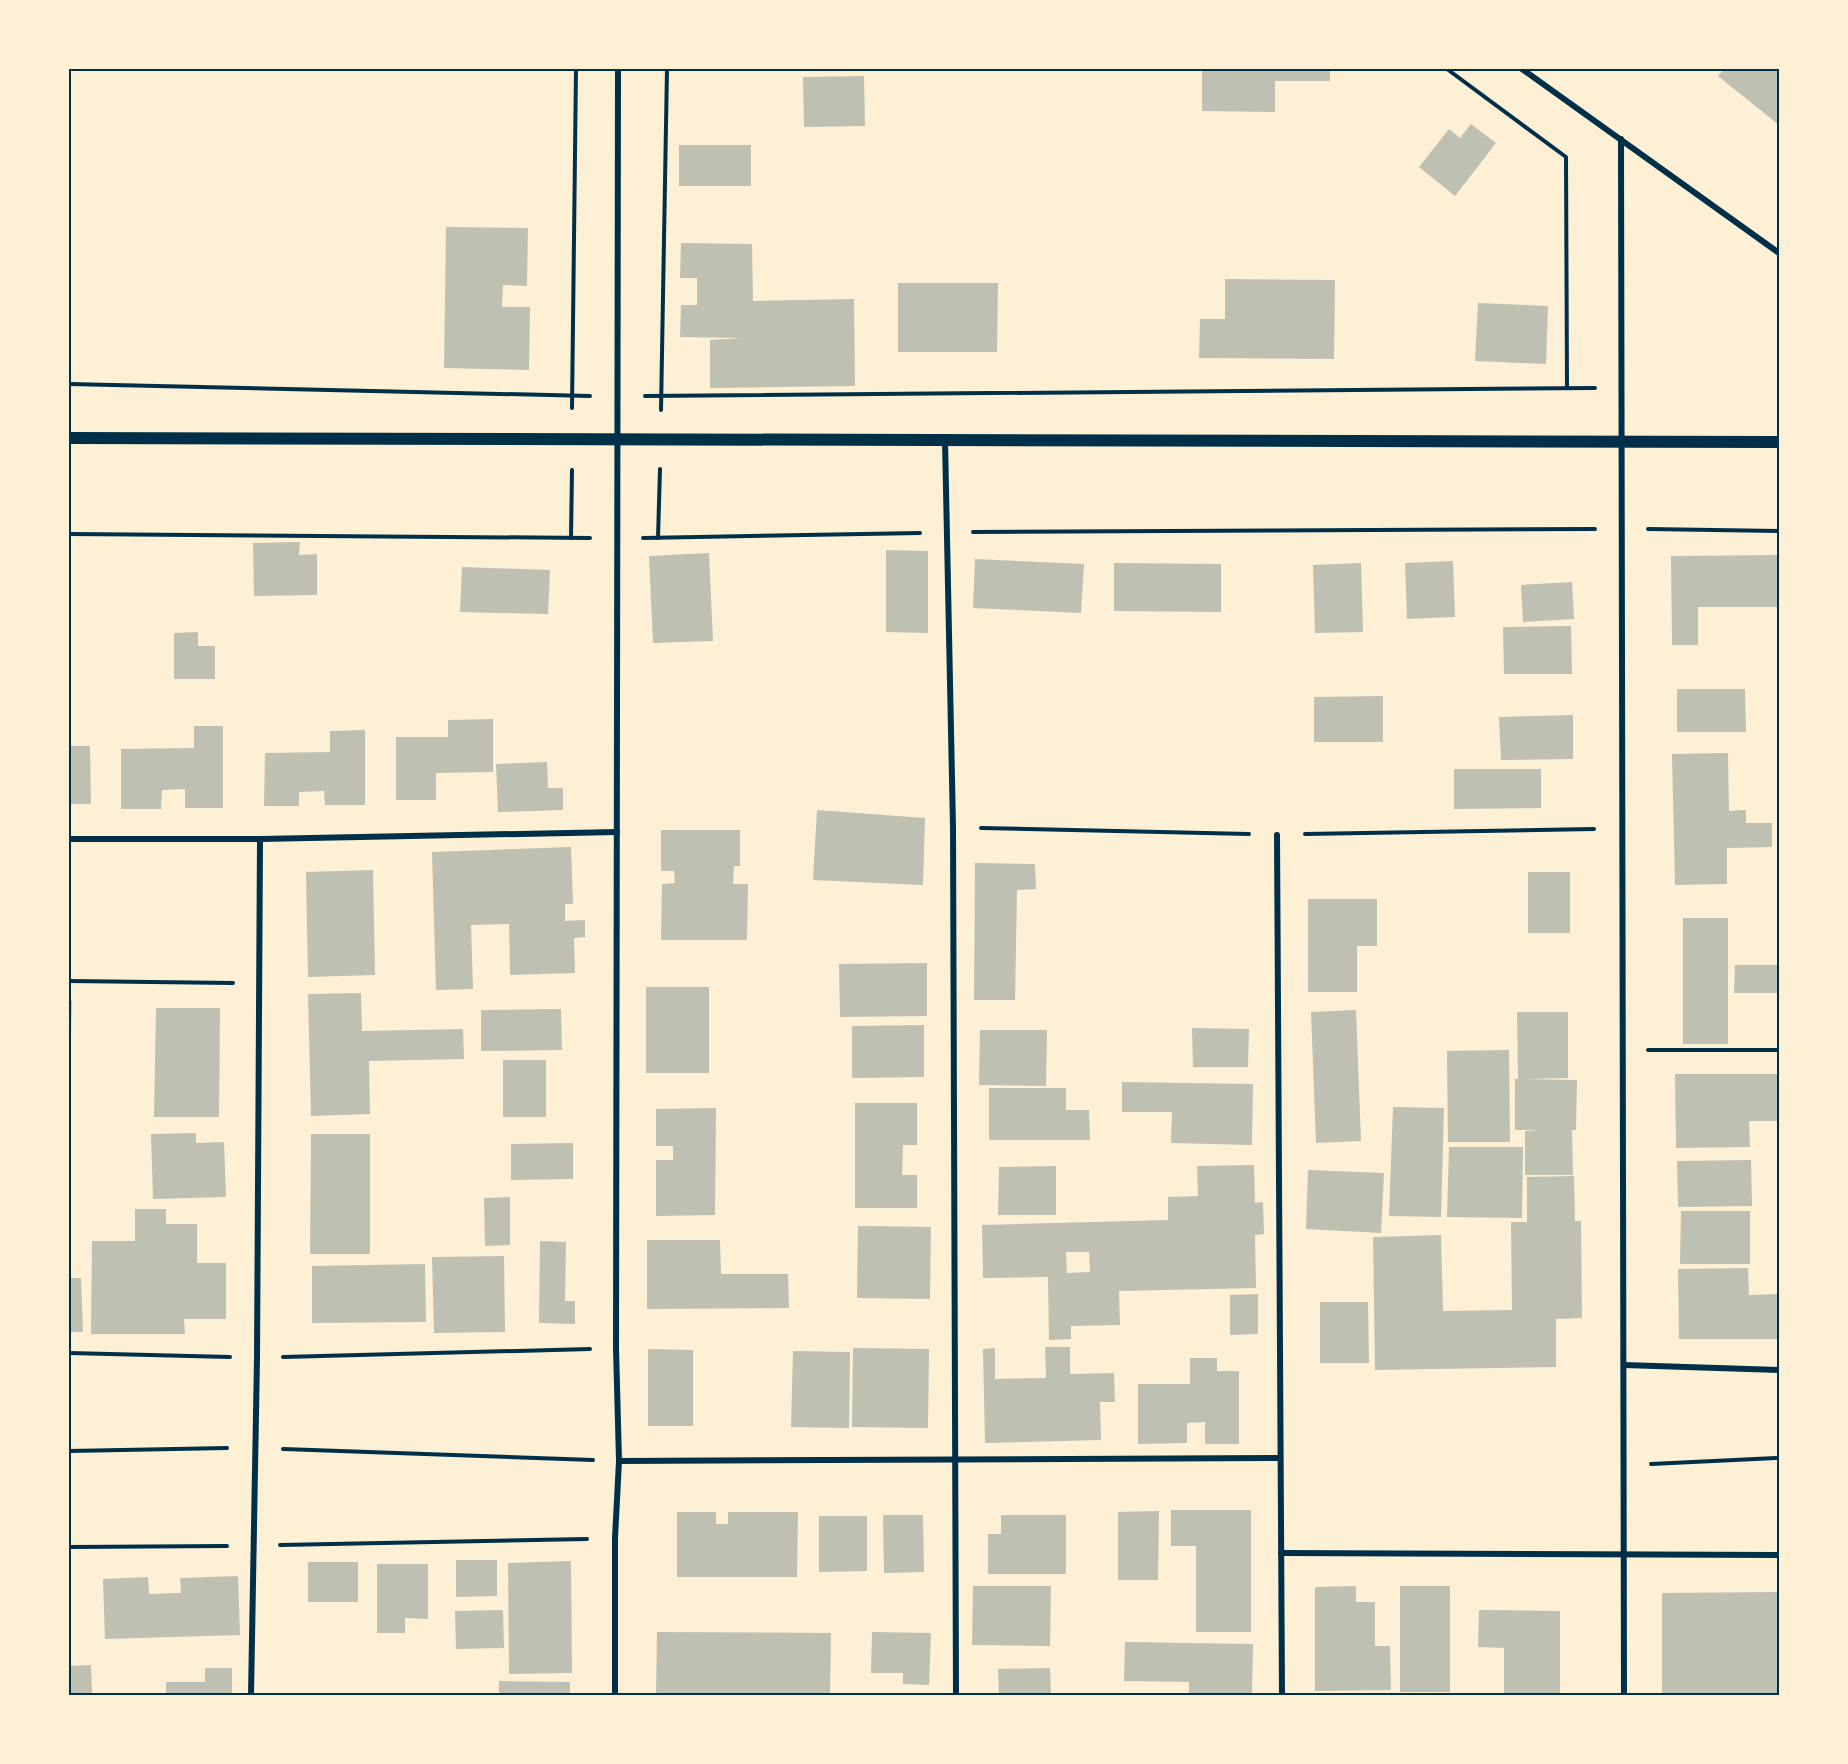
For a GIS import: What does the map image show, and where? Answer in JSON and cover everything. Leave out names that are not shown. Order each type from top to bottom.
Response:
[{"type":"main road","points":[[69,438],[1779,442]]},
{"type":"street","points":[[615,1695],[615,1538],[619,1461],[616,1348],[618,69]]},
{"type":"street","points":[[1522,69],[1779,253]]},
{"type":"street","points":[[1622,139],[1624,1695]]},
{"type":"street","points":[[945,441],[953,827],[956,1695]]},
{"type":"street","points":[[69,839],[617,832]]},
{"type":"street","points":[[1277,835],[1282,1695]]},
{"type":"street","points":[[251,1695],[257,1358],[260,838]]},
{"type":"street","points":[[1624,1365],[1779,1370]]},
{"type":"street","points":[[619,1461],[1280,1458]]},
{"type":"street","points":[[1281,1553],[1779,1555]]},
{"type":"path","points":[[571,538],[576,69]]},
{"type":"path","points":[[658,538],[667,69]]},
{"type":"path","points":[[1447,69],[1566,157],[1567,388]]},
{"type":"path","points":[[69,384],[618,396],[1622,388]]},
{"type":"path","points":[[69,981],[259,984]]},
{"type":"path","points":[[1623,1050],[1779,1050]]},
{"type":"path","points":[[69,1353],[257,1358],[616,1348]]},
{"type":"path","points":[[69,1451],[254,1448],[619,1461]]},
{"type":"path","points":[[1624,1465],[1778,1458]]},
{"type":"path","points":[[69,1547],[253,1546],[615,1538]]},
{"type":"building","points":[[1202,69],[1330,69],[1330,81],[1275,81],[1275,112],[1202,111]]},
{"type":"building","points":[[1724,69],[1779,69],[1779,125],[1718,76]]},
{"type":"building","points":[[864,76],[865,126],[804,127],[803,77]]},
{"type":"building","points":[[1471,124],[1496,143],[1455,196],[1419,167],[1449,129],[1460,138]]},
{"type":"building","points":[[679,145],[751,145],[751,186],[679,186]]},
{"type":"building","points":[[446,227],[528,228],[527,286],[503,285],[502,307],[530,307],[529,370],[444,368]]},
{"type":"building","points":[[681,243],[752,244],[753,301],[854,299],[855,386],[710,388],[710,340],[742,338],[680,337],[681,305],[697,305],[697,278],[680,278]]},
{"type":"building","points":[[1225,279],[1335,280],[1334,359],[1199,358],[1200,319],[1225,319]]},
{"type":"building","points":[[898,283],[998,283],[997,352],[898,352]]},
{"type":"building","points":[[1478,303],[1548,306],[1546,364],[1475,361]]},
{"type":"building","points":[[300,542],[299,555],[317,554],[317,595],[254,596],[253,543]]},
{"type":"building","points":[[886,550],[928,551],[928,633],[886,632]]},
{"type":"building","points":[[709,553],[713,641],[653,643],[649,556]]},
{"type":"building","points":[[1779,555],[1779,607],[1698,607],[1698,645],[1672,645],[1671,556]]},
{"type":"building","points":[[975,559],[1084,564],[1081,613],[973,608]]},
{"type":"building","points":[[1453,561],[1455,617],[1407,619],[1405,563]]},
{"type":"building","points":[[1114,563],[1221,564],[1221,612],[1114,611]]},
{"type":"building","points":[[1361,563],[1363,632],[1315,633],[1313,565]]},
{"type":"building","points":[[462,567],[550,570],[548,614],[460,612]]},
{"type":"building","points":[[1572,582],[1574,619],[1523,622],[1521,585]]},
{"type":"building","points":[[1571,626],[1572,674],[1504,674],[1503,627]]},
{"type":"building","points":[[198,632],[198,646],[215,646],[215,679],[174,679],[174,633]]},
{"type":"building","points":[[1677,689],[1745,689],[1746,732],[1677,732]]},
{"type":"building","points":[[1383,696],[1383,742],[1314,742],[1314,697]]},
{"type":"building","points":[[1573,715],[1573,759],[1501,760],[1499,717]]},
{"type":"building","points":[[493,719],[493,772],[436,773],[436,800],[396,800],[396,737],[448,737],[448,720]]},
{"type":"building","points":[[194,726],[223,726],[223,808],[185,808],[185,789],[162,790],[161,809],[121,809],[121,749],[194,748]]},
{"type":"building","points":[[365,730],[365,805],[325,805],[324,791],[299,792],[299,806],[264,806],[265,753],[330,752],[330,731]]},
{"type":"building","points":[[69,746],[90,746],[91,804],[69,804]]},
{"type":"building","points":[[1728,753],[1729,811],[1746,810],[1746,823],[1772,823],[1772,847],[1727,848],[1727,884],[1675,885],[1672,754]]},
{"type":"building","points":[[547,762],[548,788],[563,788],[563,810],[498,812],[496,764]]},
{"type":"building","points":[[1454,769],[1541,769],[1541,808],[1454,809]]},
{"type":"building","points":[[817,810],[925,818],[923,885],[813,880]]},
{"type":"building","points":[[661,830],[740,830],[740,866],[734,866],[733,884],[748,884],[747,940],[661,940],[662,884],[675,883],[674,871],[661,871]]},
{"type":"building","points":[[571,847],[573,904],[565,904],[565,921],[585,920],[585,937],[574,938],[575,973],[510,975],[509,924],[471,925],[473,989],[436,990],[432,852]]},
{"type":"building","points":[[975,863],[1035,864],[1036,889],[1017,890],[1015,1000],[974,1000]]},
{"type":"building","points":[[373,870],[375,975],[308,977],[306,872]]},
{"type":"building","points":[[1528,872],[1570,872],[1570,933],[1528,933]]},
{"type":"building","points":[[1308,899],[1377,899],[1377,946],[1357,946],[1357,992],[1308,992]]},
{"type":"building","points":[[1683,918],[1728,918],[1728,1044],[1683,1044]]},
{"type":"building","points":[[927,963],[927,1016],[840,1017],[839,964]]},
{"type":"building","points":[[1735,965],[1779,965],[1779,993],[1734,993]]},
{"type":"building","points":[[646,987],[709,987],[709,1073],[646,1073]]},
{"type":"building","points":[[361,993],[362,1031],[463,1029],[464,1059],[369,1061],[370,1114],[311,1116],[308,994]]},
{"type":"building","points":[[69,1000],[72,1001],[71,1036],[69,1036]]},
{"type":"building","points":[[156,1008],[220,1008],[219,1117],[154,1117]]},
{"type":"building","points":[[561,1009],[562,1050],[481,1051],[481,1010]]},
{"type":"building","points":[[1356,1010],[1361,1141],[1316,1143],[1311,1012]]},
{"type":"building","points":[[1517,1012],[1568,1012],[1568,1078],[1524,1079],[1577,1080],[1576,1130],[1572,1130],[1573,1175],[1525,1175],[1525,1131],[1540,1130],[1515,1130],[1515,1079],[1518,1079]]},
{"type":"building","points":[[924,1025],[924,1077],[852,1078],[852,1026]]},
{"type":"building","points":[[1192,1028],[1249,1029],[1248,1067],[1193,1067]]},
{"type":"building","points":[[980,1030],[1047,1030],[1046,1086],[979,1085]]},
{"type":"building","points":[[1509,1050],[1510,1142],[1448,1142],[1447,1051]]},
{"type":"building","points":[[503,1060],[546,1060],[546,1117],[503,1117]]},
{"type":"building","points":[[1675,1074],[1779,1074],[1779,1121],[1749,1121],[1750,1147],[1676,1148]]},
{"type":"building","points":[[1122,1082],[1253,1084],[1252,1145],[1171,1143],[1172,1112],[1122,1112]]},
{"type":"building","points":[[989,1088],[1066,1088],[1066,1110],[1089,1110],[1090,1140],[989,1140]]},
{"type":"building","points":[[855,1103],[917,1103],[917,1145],[903,1145],[902,1175],[917,1175],[917,1208],[855,1208]]},
{"type":"building","points":[[1393,1107],[1444,1108],[1441,1217],[1389,1216]]},
{"type":"building","points":[[716,1108],[715,1215],[656,1216],[656,1160],[673,1160],[673,1146],[656,1146],[656,1109]]},
{"type":"building","points":[[196,1133],[196,1143],[224,1142],[226,1197],[153,1199],[151,1134]]},
{"type":"building","points":[[311,1134],[370,1134],[370,1254],[310,1254]]},
{"type":"building","points":[[573,1143],[573,1179],[511,1180],[511,1144]]},
{"type":"building","points":[[1449,1147],[1523,1147],[1522,1218],[1447,1217]]},
{"type":"building","points":[[1751,1160],[1752,1206],[1678,1207],[1677,1161]]},
{"type":"building","points":[[1254,1165],[1255,1203],[1263,1202],[1264,1234],[1255,1235],[1256,1288],[1119,1291],[1120,1325],[1071,1326],[1071,1339],[1049,1340],[1048,1277],[983,1278],[982,1225],[1168,1220],[1168,1197],[1198,1196],[1197,1166]],"holes":[[[1066,1252],[1089,1252],[1090,1272],[1067,1273]]]},
{"type":"building","points":[[1056,1166],[1056,1215],[998,1215],[999,1167]]},
{"type":"building","points":[[1308,1170],[1384,1173],[1381,1233],[1306,1229]]},
{"type":"building","points":[[1574,1176],[1575,1221],[1581,1221],[1582,1318],[1556,1319],[1556,1367],[1375,1370],[1373,1237],[1441,1235],[1443,1311],[1512,1310],[1511,1222],[1527,1222],[1527,1177]]},
{"type":"building","points":[[510,1197],[510,1245],[485,1246],[484,1198]]},
{"type":"building","points":[[135,1209],[166,1209],[166,1224],[197,1224],[197,1263],[226,1263],[226,1319],[184,1319],[185,1334],[91,1334],[92,1241],[135,1241]]},
{"type":"building","points":[[1681,1211],[1750,1211],[1750,1264],[1680,1264]]},
{"type":"building","points":[[858,1226],[931,1227],[930,1299],[857,1298]]},
{"type":"building","points":[[647,1240],[720,1240],[721,1274],[788,1274],[789,1308],[647,1309]]},
{"type":"building","points":[[540,1241],[566,1242],[565,1301],[575,1301],[575,1324],[539,1323]]},
{"type":"building","points":[[504,1256],[505,1332],[434,1333],[432,1257]]},
{"type":"building","points":[[425,1264],[426,1322],[312,1323],[312,1266]]},
{"type":"building","points":[[1748,1268],[1749,1295],[1779,1294],[1779,1339],[1679,1339],[1678,1269]]},
{"type":"building","points":[[69,1278],[81,1278],[83,1332],[69,1332]]},
{"type":"building","points":[[1258,1294],[1258,1334],[1230,1335],[1230,1295]]},
{"type":"building","points":[[1320,1302],[1368,1302],[1369,1363],[1320,1363]]},
{"type":"building","points":[[1045,1347],[1070,1347],[1070,1374],[1114,1373],[1115,1402],[1100,1402],[1101,1440],[985,1443],[983,1349],[995,1348],[995,1379],[1046,1378]]},
{"type":"building","points":[[853,1348],[929,1349],[928,1428],[852,1427]]},
{"type":"building","points":[[648,1349],[693,1350],[693,1426],[648,1426]]},
{"type":"building","points":[[793,1351],[850,1352],[849,1428],[791,1427]]},
{"type":"building","points":[[1190,1358],[1217,1358],[1217,1371],[1239,1371],[1239,1444],[1205,1444],[1205,1422],[1187,1423],[1187,1443],[1138,1444],[1138,1384],[1190,1384]]},
{"type":"building","points":[[1171,1510],[1251,1510],[1251,1632],[1196,1632],[1196,1546],[1171,1546]]},
{"type":"building","points":[[1159,1511],[1158,1580],[1118,1580],[1118,1512]]},
{"type":"building","points":[[677,1512],[716,1512],[716,1524],[728,1524],[728,1512],[798,1512],[797,1577],[677,1577]]},
{"type":"building","points":[[883,1515],[923,1515],[924,1572],[884,1573]]},
{"type":"building","points":[[1001,1515],[1066,1515],[1066,1574],[988,1574],[988,1534],[1001,1534]]},
{"type":"building","points":[[819,1516],[867,1516],[867,1571],[819,1572]]},
{"type":"building","points":[[456,1560],[497,1560],[497,1596],[456,1597]]},
{"type":"building","points":[[571,1561],[572,1673],[509,1674],[508,1563]]},
{"type":"building","points":[[308,1562],[358,1562],[358,1602],[308,1602]]},
{"type":"building","points":[[377,1564],[428,1564],[428,1619],[405,1618],[405,1633],[377,1633]]},
{"type":"building","points":[[238,1576],[240,1635],[105,1639],[103,1579],[148,1577],[149,1594],[181,1593],[180,1578]]},
{"type":"building","points":[[973,1586],[1051,1586],[1050,1646],[972,1645]]},
{"type":"building","points":[[1356,1586],[1356,1602],[1375,1602],[1375,1646],[1390,1646],[1391,1690],[1315,1691],[1315,1587]]},
{"type":"building","points":[[1400,1586],[1450,1586],[1450,1692],[1400,1692]]},
{"type":"building","points":[[1779,1592],[1779,1695],[1662,1695],[1662,1593]]},
{"type":"building","points":[[503,1610],[504,1648],[456,1649],[455,1611]]},
{"type":"building","points":[[1479,1610],[1560,1611],[1560,1695],[1504,1695],[1504,1648],[1478,1647]]},
{"type":"building","points":[[657,1632],[831,1633],[830,1695],[656,1695]]},
{"type":"building","points":[[872,1632],[931,1633],[929,1685],[903,1684],[903,1673],[871,1673]]},
{"type":"building","points":[[1125,1642],[1253,1644],[1252,1695],[1189,1695],[1189,1682],[1124,1681]]},
{"type":"building","points":[[91,1665],[92,1695],[69,1695],[69,1666]]},
{"type":"building","points":[[205,1668],[232,1668],[232,1695],[166,1695],[166,1682],[205,1682]]},
{"type":"building","points":[[1050,1668],[1051,1695],[999,1695],[998,1669]]},
{"type":"building","points":[[499,1681],[570,1682],[570,1695],[499,1695]]}]
